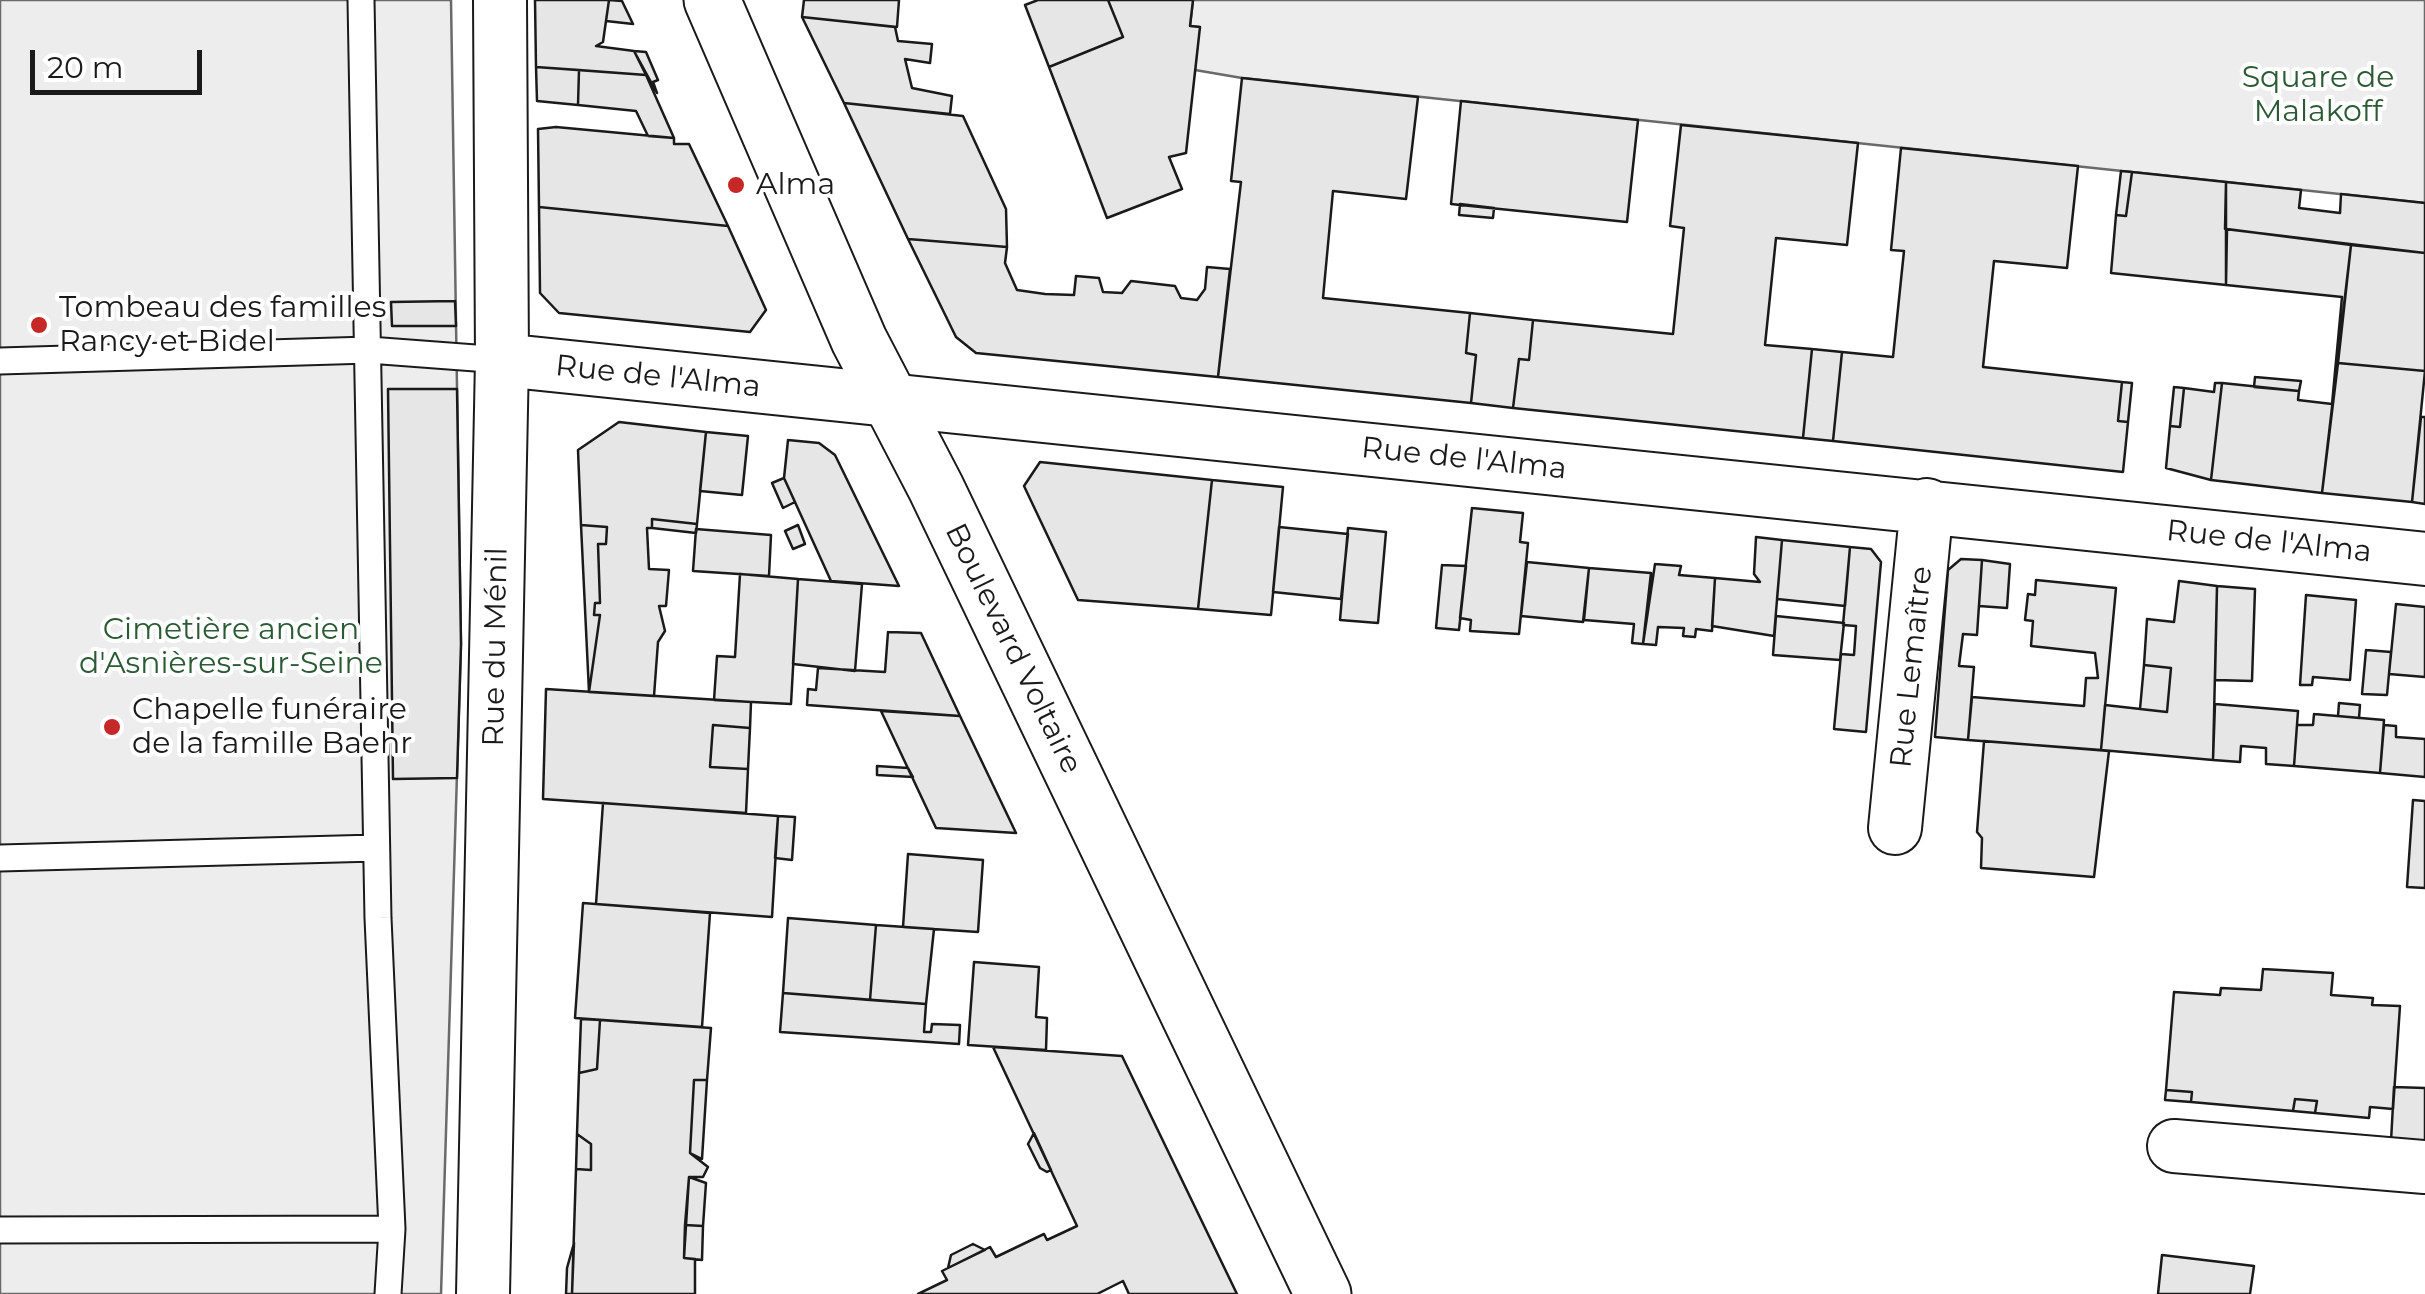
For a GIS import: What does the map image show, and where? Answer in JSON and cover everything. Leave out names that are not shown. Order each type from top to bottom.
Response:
[{"type":"main road","name":"Boulevard Voltaire","points":[[712,0],[859,340],[1323,1294]]},
{"type":"street","name":"Rue du Ménil","points":[[483,1294],[502,360],[500,0]]},
{"type":"street","name":"Rue de l'Alma","points":[[502,360],[892,404],[1927,505],[2425,559]]},
{"type":"street","name":"Rue Lemaître","points":[[1895,828],[1927,505]]},
{"type":"street","points":[[2174,1146],[2425,1167]]},
{"type":"lane","points":[[361,0],[376,848],[392,1229],[388,1294]]},
{"type":"lane","points":[[0,360],[368,350],[502,360]]},
{"type":"lane","points":[[0,858],[376,848]]},
{"type":"lane","points":[[0,1230],[392,1229]]},
{"type":"shaded area","name":"Cimetière ancien d'Asnières-sur-Seine","points":[[0,0],[451,0],[461,644],[441,1294],[0,1294]]},
{"type":"shaded area","name":"Square de Malakoff","points":[[1193,0],[2425,0],[2425,203],[1242,78],[1195,70],[1199,27],[1190,26]]},
{"type":"building","points":[[535,0],[609,0],[603,42],[596,46],[634,51],[646,75],[536,67]]},
{"type":"building","points":[[609,0],[622,1],[633,24],[606,21]]},
{"type":"building","points":[[804,0],[899,0],[897,27],[802,17]]},
{"type":"building","points":[[1038,0],[1108,0],[1123,37],[1049,67],[1025,5]]},
{"type":"building","points":[[1108,0],[1193,0],[1190,26],[1200,27],[1186,153],[1169,157],[1182,189],[1107,218],[1049,67],[1123,37]]},
{"type":"building","points":[[802,17],[895,27],[898,41],[932,44],[930,63],[905,59],[912,88],[952,96],[950,114],[844,103]]},
{"type":"building","points":[[634,51],[646,52],[658,80],[653,82],[657,93]]},
{"type":"building","points":[[536,67],[579,70],[578,105],[537,101]]},
{"type":"building","points":[[579,70],[646,75],[674,138],[648,136],[636,111],[578,105]]},
{"type":"building","points":[[1242,78],[1418,97],[1406,199],[1333,191],[1323,298],[1470,313],[1466,353],[1476,355],[1471,403],[1218,377],[1241,182],[1231,181]]},
{"type":"building","points":[[1461,101],[1638,120],[1627,222],[1451,204]]},
{"type":"building","points":[[844,103],[963,116],[1006,209],[1007,247],[908,239]]},
{"type":"building","points":[[1681,125],[1858,143],[1847,245],[1776,238],[1765,345],[1812,349],[1803,438],[1513,408],[1519,359],[1529,360],[1533,320],[1673,334],[1684,228],[1670,226]]},
{"type":"building","points":[[556,127],[674,138],[674,144],[689,144],[728,226],[539,207],[538,129]]},
{"type":"building","points":[[1901,148],[2078,166],[2067,268],[1994,261],[1983,367],[2122,382],[2118,421],[2128,422],[2123,472],[1833,441],[1842,352],[1893,357],[1904,251],[1891,250]]},
{"type":"building","points":[[2121,171],[2132,172],[2126,216],[2116,215]]},
{"type":"building","points":[[2132,172],[2226,182],[2226,285],[2111,273],[2116,215],[2126,216]]},
{"type":"building","points":[[2226,182],[2301,190],[2299,208],[2340,213],[2341,194],[2425,203],[2425,253],[2225,229]]},
{"type":"building","points":[[1460,204],[1494,208],[1493,218],[1459,215]]},
{"type":"building","points":[[539,207],[728,226],[766,310],[750,332],[559,313],[540,293]]},
{"type":"building","points":[[2227,229],[2351,245],[2322,493],[2211,480],[2222,383],[2299,391],[2298,400],[2332,404],[2342,297],[2226,285]]},
{"type":"building","points":[[908,239],[1007,247],[1005,263],[1017,290],[1045,294],[1074,295],[1076,276],[1099,278],[1103,292],[1122,293],[1131,281],[1175,286],[1181,298],[1197,300],[1205,289],[1207,267],[1230,269],[1218,377],[976,353],[956,337]]},
{"type":"building","points":[[2351,245],[2425,253],[2425,371],[2338,363]]},
{"type":"building","points":[[455,301],[456,326],[392,326],[391,302]]},
{"type":"building","points":[[1470,313],[1533,320],[1529,360],[1519,359],[1513,408],[1471,403],[1476,355],[1466,353]]},
{"type":"building","points":[[1812,349],[1842,352],[1833,441],[1803,438]]},
{"type":"building","points":[[2338,363],[2425,371],[2412,502],[2322,493]]},
{"type":"building","points":[[2255,377],[2301,381],[2299,391],[2254,387]]},
{"type":"building","points":[[2122,382],[2132,383],[2128,422],[2118,421]]},
{"type":"building","points":[[2215,383],[2222,383],[2211,480],[2166,468],[2170,426],[2180,427],[2184,388],[2214,392]]},
{"type":"building","points":[[2174,387],[2184,388],[2180,427],[2170,426]]},
{"type":"building","points":[[388,389],[457,389],[461,644],[457,778],[393,779]]},
{"type":"building","points":[[2421,417],[2425,417],[2425,504],[2412,502]]},
{"type":"building","points":[[619,422],[706,432],[697,524],[652,519],[652,528],[647,528],[649,569],[669,570],[666,606],[659,606],[665,631],[658,642],[654,696],[589,692],[600,615],[594,615],[595,603],[600,603],[598,544],[606,544],[607,527],[581,525],[578,450]]},
{"type":"building","points":[[706,432],[748,436],[742,495],[700,491]]},
{"type":"building","points":[[788,440],[819,443],[835,455],[899,586],[831,581],[784,478]]},
{"type":"building","points":[[1040,462],[1212,480],[1198,609],[1078,600],[1024,486]]},
{"type":"building","points":[[784,478],[795,502],[783,508],[772,483]]},
{"type":"building","points":[[1212,480],[1283,487],[1271,615],[1198,609]]},
{"type":"building","points":[[1472,508],[1523,513],[1520,542],[1528,543],[1519,634],[1470,631],[1471,620],[1460,618]]},
{"type":"building","points":[[652,519],[697,524],[696,533],[652,528]]},
{"type":"building","points":[[581,525],[607,527],[606,544],[598,544],[600,603],[595,603],[594,615],[600,615],[589,692]]},
{"type":"building","points":[[798,525],[805,544],[793,549],[785,531]]},
{"type":"building","points":[[1279,527],[1348,534],[1341,599],[1273,592]]},
{"type":"building","points":[[1348,528],[1386,532],[1378,623],[1340,620]]},
{"type":"building","points":[[696,529],[771,535],[769,576],[693,571]]},
{"type":"building","points":[[1756,537],[1782,540],[1774,636],[1712,626],[1715,578],[1760,582],[1754,574]]},
{"type":"building","points":[[1782,540],[1850,547],[1845,606],[1777,599]]},
{"type":"building","points":[[1850,547],[1871,549],[1881,562],[1866,732],[1834,729],[1841,654],[1854,655],[1856,626],[1843,625]]},
{"type":"building","points":[[1961,559],[1982,560],[1977,635],[1963,634],[1959,666],[1974,667],[1968,740],[1935,737],[1948,570]]},
{"type":"building","points":[[1982,560],[2010,564],[2007,608],[1979,606]]},
{"type":"building","points":[[1527,562],[1589,568],[1583,622],[1521,616]]},
{"type":"building","points":[[1655,564],[1681,566],[1679,575],[1715,578],[1712,631],[1696,629],[1695,637],[1683,636],[1684,628],[1658,627],[1656,645],[1643,644]]},
{"type":"building","points":[[1442,565],[1466,566],[1459,630],[1436,628]]},
{"type":"building","points":[[1589,568],[1651,573],[1643,644],[1632,643],[1634,624],[1584,620]]},
{"type":"building","points":[[740,574],[798,579],[791,704],[714,700],[717,656],[735,657]]},
{"type":"building","points":[[798,579],[862,584],[855,671],[793,664]]},
{"type":"building","points":[[2036,580],[2116,588],[2101,750],[1968,740],[1972,697],[2084,706],[2086,678],[2098,678],[2095,653],[2031,646],[2033,621],[2025,620],[2028,594],[2035,595]]},
{"type":"building","points":[[2179,581],[2217,586],[2213,760],[2101,750],[2105,705],[2167,712],[2171,668],[2144,665],[2147,619],[2174,622]]},
{"type":"building","points":[[2217,586],[2255,589],[2252,681],[2215,680]]},
{"type":"building","points":[[2306,595],[2356,600],[2350,680],[2313,677],[2312,685],[2300,685]]},
{"type":"building","points":[[2396,604],[2425,607],[2425,677],[2389,674]]},
{"type":"building","points":[[1776,616],[1844,623],[1840,660],[1773,655]]},
{"type":"building","points":[[888,632],[921,633],[960,716],[807,705],[808,689],[816,690],[818,668],[885,672]]},
{"type":"building","points":[[2366,650],[2391,652],[2387,695],[2362,694]]},
{"type":"building","points":[[2144,665],[2171,668],[2167,712],[2140,709]]},
{"type":"building","points":[[546,689],[751,702],[750,728],[713,725],[710,767],[748,769],[746,813],[543,799]]},
{"type":"building","points":[[2339,703],[2360,705],[2359,718],[2338,716]]},
{"type":"building","points":[[2215,704],[2298,711],[2294,766],[2266,764],[2266,748],[2241,746],[2240,762],[2213,760]]},
{"type":"building","points":[[881,711],[960,716],[1016,833],[936,828]]},
{"type":"building","points":[[2314,714],[2384,720],[2380,773],[2294,766],[2297,725],[2313,725]]},
{"type":"building","points":[[713,725],[750,728],[748,769],[710,767]]},
{"type":"building","points":[[2384,725],[2396,726],[2396,737],[2425,739],[2425,777],[2380,773]]},
{"type":"building","points":[[1984,741],[2109,751],[2094,877],[1981,868],[1982,838],[1977,832]]},
{"type":"building","points":[[877,766],[908,768],[913,777],[877,775]]},
{"type":"building","points":[[2413,800],[2425,801],[2425,888],[2407,887]]},
{"type":"building","points":[[603,803],[778,816],[772,917],[596,904]]},
{"type":"building","points":[[778,816],[795,817],[792,860],[775,858]]},
{"type":"building","points":[[908,854],[983,860],[978,932],[903,927]]},
{"type":"building","points":[[583,903],[710,913],[702,1027],[575,1018]]},
{"type":"building","points":[[788,918],[876,925],[870,1000],[783,993]]},
{"type":"building","points":[[876,925],[934,929],[926,1004],[870,1000]]},
{"type":"building","points":[[974,962],[1039,967],[1036,1017],[1047,1018],[1046,1050],[968,1045]]},
{"type":"building","points":[[2263,969],[2333,973],[2331,995],[2373,998],[2372,1005],[2400,1006],[2393,1109],[2370,1107],[2369,1118],[2315,1113],[2317,1101],[2295,1099],[2293,1111],[2191,1102],[2192,1092],[2166,1090],[2174,992],[2220,995],[2221,988],[2261,990]]},
{"type":"building","points":[[783,993],[926,1004],[924,1032],[931,1032],[932,1024],[960,1025],[959,1044],[780,1032]]},
{"type":"building","points":[[581,1019],[600,1020],[597,1069],[579,1073]]},
{"type":"building","points":[[600,1020],[711,1028],[707,1080],[694,1080],[690,1153],[708,1167],[703,1177],[689,1177],[684,1258],[695,1259],[695,1294],[572,1294],[576,1169],[591,1170],[591,1144],[577,1134],[579,1073],[597,1069]]},
{"type":"building","points":[[993,1047],[1122,1056],[1237,1294],[1129,1294],[1123,1281],[1097,1294],[918,1294],[947,1280],[942,1271],[990,1247],[996,1257],[1044,1234],[1047,1240],[1077,1226]]},
{"type":"building","points":[[694,1080],[707,1080],[702,1159],[690,1153]]},
{"type":"building","points":[[2394,1087],[2425,1088],[2425,1143],[2391,1141]]},
{"type":"building","points":[[2166,1090],[2192,1092],[2191,1102],[2165,1100]]},
{"type":"building","points":[[2295,1099],[2317,1101],[2315,1113],[2293,1111]]},
{"type":"building","points":[[1034,1133],[1051,1170],[1047,1172],[1040,1168],[1028,1144]]},
{"type":"building","points":[[577,1134],[591,1144],[591,1170],[576,1169]]},
{"type":"building","points":[[689,1177],[706,1183],[703,1226],[685,1225]]},
{"type":"building","points":[[685,1225],[703,1226],[702,1260],[684,1258]]},
{"type":"building","points":[[574,1243],[572,1294],[566,1294],[567,1268]]},
{"type":"building","points":[[973,1244],[985,1250],[948,1268],[951,1255]]},
{"type":"building","points":[[2162,1255],[2254,1266],[2250,1294],[2158,1294]]},
{"type":"place","name":"Alma","points":[[736,185]]},
{"type":"place","name":"Tombeau des familles Rancy et Bidel","points":[[39,325]]},
{"type":"place","name":"Chapelle funéraire de la famille Baehr","points":[[112,727]]}]
